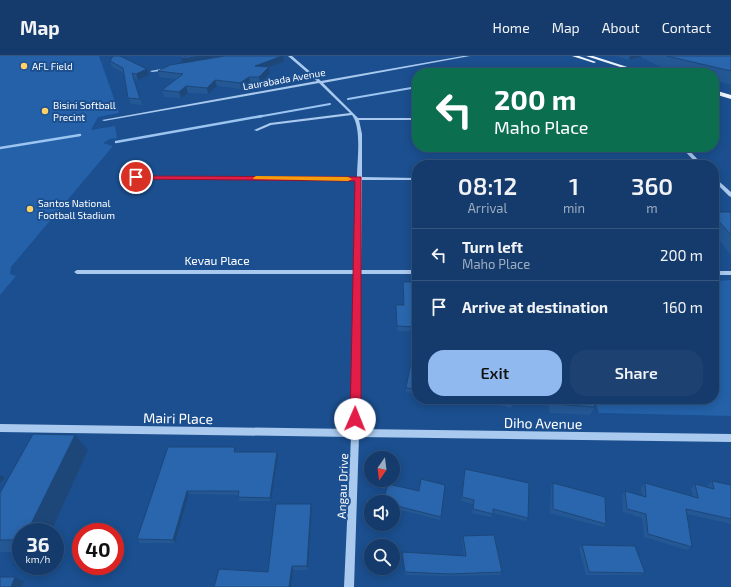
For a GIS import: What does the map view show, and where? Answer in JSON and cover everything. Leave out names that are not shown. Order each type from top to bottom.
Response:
[{"type":"main road","points":[[574,56],[612,68]]},
{"type":"main road","points":[[588,56],[628,68]]},
{"type":"main road","points":[[719,93],[731,97]]},
{"type":"main road","points":[[719,97],[731,101]]},
{"type":"street","points":[[290,56],[319,81],[355,117]]},
{"type":"street","name":"Laurabada Avenue","points":[[104,120],[468,56]]},
{"type":"street","points":[[152,71],[175,68]]},
{"type":"street","points":[[256,130],[270,124],[355,117],[412,119]]},
{"type":"street","name":"Angau Drive","points":[[349,587],[355,434],[358,179],[360,134],[355,117]]},
{"type":"street","points":[[688,152],[696,160]]},
{"type":"street","points":[[136,177],[412,179]]},
{"type":"street","points":[[719,184],[731,194]]},
{"type":"street","name":"Kevau Place","points":[[77,272],[412,272]]},
{"type":"street","points":[[719,273],[731,273]]},
{"type":"street","name":"Mairi Place","points":[[0,428],[355,434]]},
{"type":"street","name":"Diho Avenue","points":[[355,434],[731,438]]},
{"type":"shaded area","points":[[0,56],[99,56],[119,113],[98,117],[91,130],[115,126],[117,138],[110,139],[103,143],[113,146],[11,267],[10,274],[16,276],[0,295]]},
{"type":"shaded area","points":[[731,280],[731,416],[599,413],[596,404],[719,404],[719,281]]},
{"type":"building","points":[[113,56],[120,56],[147,69],[136,74],[132,73],[140,99],[128,98],[123,68],[110,61]]},
{"type":"building","points":[[187,56],[201,56],[181,59]]},
{"type":"building","points":[[225,56],[282,56],[255,66],[269,67],[259,77],[249,77],[240,83],[215,80],[207,88],[186,86],[179,92],[162,90],[183,74],[158,71],[170,65]]},
{"type":"building","points":[[667,56],[731,56],[731,71]]},
{"type":"building","points":[[719,212],[731,212],[731,235],[719,222]]},
{"type":"building","points":[[403,282],[412,282],[412,327],[397,326],[396,305],[404,305]]},
{"type":"building","points":[[412,357],[412,389],[406,388]]},
{"type":"building","points":[[555,404],[594,404],[595,407]]},
{"type":"building","points":[[33,434],[75,435],[31,523],[12,523],[12,540],[0,540],[0,493]]},
{"type":"building","points":[[168,447],[235,447],[234,452],[277,452],[270,498],[238,497],[239,491],[187,491],[173,540],[137,539]]},
{"type":"building","points":[[465,469],[529,483],[528,518],[493,509],[493,514],[473,509],[474,500],[462,497]]},
{"type":"building","points":[[421,479],[445,485],[441,517],[400,507],[400,495],[385,495],[387,487],[400,487],[419,491]]},
{"type":"building","points":[[712,481],[731,485],[731,519],[686,509],[692,547],[648,534],[646,514],[627,509],[625,491],[646,497],[645,483],[698,498],[695,484],[714,489]]},
{"type":"building","points":[[553,483],[605,497],[606,524],[553,509]]},
{"type":"building","points":[[276,504],[311,504],[307,566],[292,566],[289,587],[214,587],[219,569],[268,572]]},
{"type":"building","points":[[494,535],[502,572],[449,574],[405,572],[402,552],[466,556],[463,536]]},
{"type":"building","points":[[582,545],[635,546],[645,573],[589,572]]},
{"type":"building","points":[[0,577],[15,577],[11,587],[0,587]]},
{"type":"waterway","points":[[348,99],[412,88]]},
{"type":"waterway","points":[[257,117],[330,104]]},
{"type":"waterway","points":[[116,142],[262,116]]},
{"type":"waterway","points":[[0,148],[80,135]]},
{"type":"slow traffic","points":[[256,178],[348,179]]},
{"type":"place","name":"AFL Field","points":[[24,66]]},
{"type":"place","name":"Bisini Softball Precint","points":[[45,111]]},
{"type":"place","name":"Santos National Football Stadium","points":[[30,209]]},
{"type":"route","points":[[136,177],[358,179],[355,419]]}]
